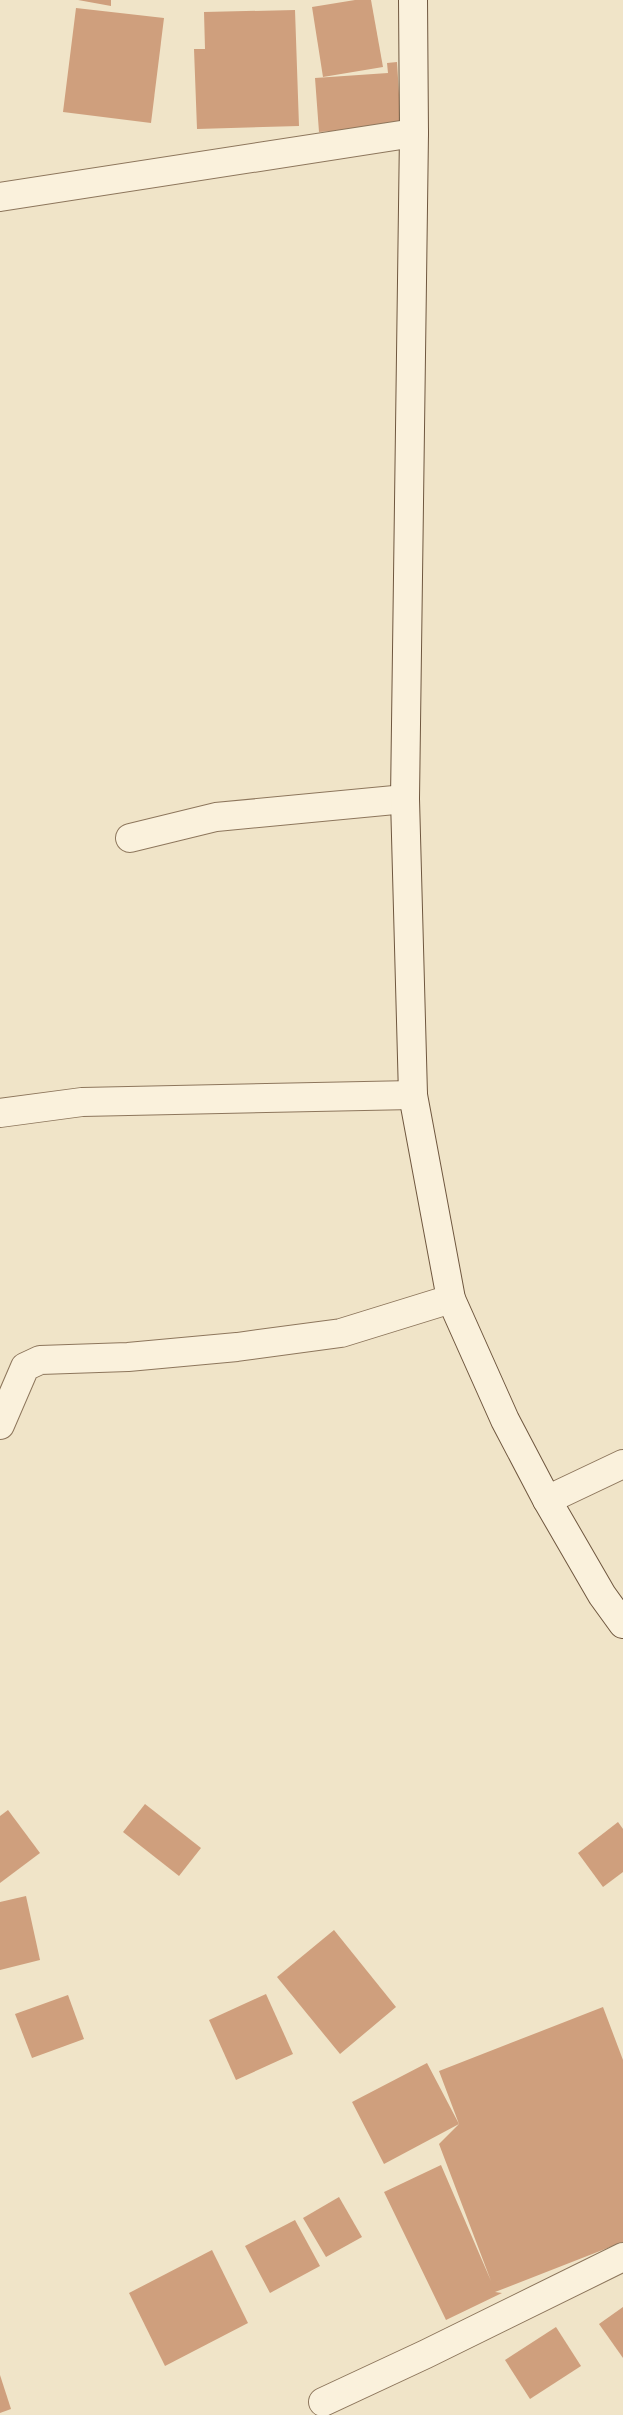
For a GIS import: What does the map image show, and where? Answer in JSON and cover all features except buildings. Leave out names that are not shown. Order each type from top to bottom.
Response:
[{"type":"street","points":[[413,0],[414,134],[405,799],[413,1095],[451,1299],[505,1420],[547,1500],[602,1596],[623,1624]]},
{"type":"street","points":[[0,197],[414,134]]},
{"type":"street","points":[[130,838],[216,817],[405,799]]},
{"type":"street","points":[[0,1113],[82,1102],[413,1095]]},
{"type":"street","points":[[0,1425],[25,1367],[40,1360],[128,1357],[341,1333],[451,1299]]},
{"type":"street","points":[[547,1500],[623,1464]]},
{"type":"street","points":[[323,2402],[426,2354],[623,2257]]}]
